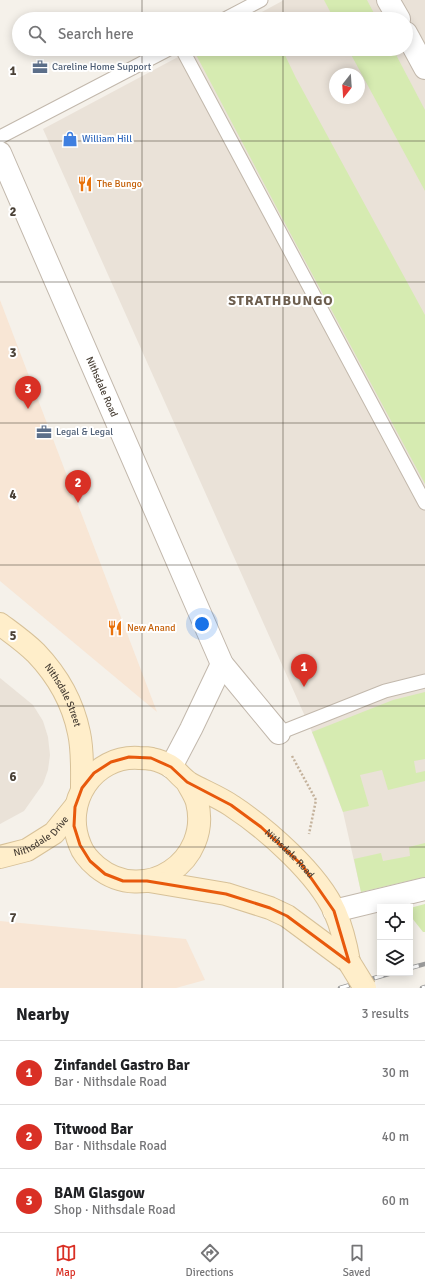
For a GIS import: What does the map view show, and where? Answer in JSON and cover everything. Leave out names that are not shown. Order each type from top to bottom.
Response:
[{"type":"main road","name":"Nithsdale Street","points":[[0,624],[35,652],[55,675],[70,703],[79,733],[82,757],[79,798]]},
{"type":"main road","name":"Nithsdale Road","points":[[349,962],[287,916],[270,908],[226,894],[147,881],[123,881],[105,874],[90,861],[80,845],[74,826],[79,798],[94,773],[111,762],[130,757],[151,758],[171,767],[187,782],[232,805],[261,827],[302,865],[321,889],[334,911],[344,937],[349,962],[365,988]]},
{"type":"main road","name":"Nithsdale Road","points":[[147,881],[166,875],[183,862],[195,844],[200,822],[197,801],[187,782]]},
{"type":"main road","name":"Nithsdale Drive","points":[[0,857],[27,850],[54,833],[79,798]]},
{"type":"street","points":[[388,0],[394,12]]},
{"type":"street","points":[[413,46],[425,68]]},
{"type":"street","name":"Nithsdale Road","points":[[0,154],[222,664],[279,733]]},
{"type":"street","points":[[171,767],[222,664]]},
{"type":"street","points":[[334,911],[425,889]]},
{"type":"lane","points":[[238,12],[261,0]]},
{"type":"lane","points":[[0,137],[156,56]]},
{"type":"lane","points":[[186,56],[425,503]]},
{"type":"lane","points":[[279,733],[385,691],[425,681]]},
{"type":"path","points":[[279,733],[316,800],[302,865]]},
{"type":"highlighted area","points":[[129,757],[151,758],[171,767],[187,782],[231,805],[261,827],[302,865],[334,911],[349,962],[287,916],[270,908],[226,894],[147,881],[123,881],[105,874],[90,861],[80,845],[74,826],[75,807],[82,788],[94,773],[111,762]]},
{"type":"shaded area","points":[[284,0],[425,0],[425,875],[361,892],[343,812],[312,732],[43,129],[180,56],[413,56],[413,12],[262,12]]},
{"type":"shaded area","points":[[0,300],[157,712],[0,581]]},
{"type":"shaded area","points":[[0,678],[33,705],[43,721],[48,737],[50,755],[48,770],[43,784],[24,811],[0,824]]},
{"type":"shaded area","points":[[0,921],[186,939],[205,980],[176,988],[0,988]]},
{"type":"green space","points":[[324,0],[367,0],[373,12],[330,12]]},
{"type":"green space","points":[[197,56],[285,56],[425,315],[425,484]]},
{"type":"green space","points":[[352,56],[397,56],[425,110],[425,191],[365,80],[365,68],[358,68]]},
{"type":"green space","points":[[425,692],[425,759],[414,761],[416,773],[425,771],[425,781],[388,790],[382,770],[360,775],[369,806],[343,812],[312,732],[393,700]]},
{"type":"green space","points":[[425,843],[425,877],[361,892],[354,859],[381,853],[383,861],[410,856],[409,847]]},
{"type":"green space","points":[[425,904],[425,932],[423,932],[413,919],[413,907]]},
{"type":"railway","points":[[413,967],[425,964]]},
{"type":"railway","points":[[340,988],[382,976]]},
{"type":"place","name":"Careline Home Support","points":[[40,67]]},
{"type":"place","name":"William Hill","points":[[70,139]]},
{"type":"place","name":"The Bungo","points":[[85,184]]},
{"type":"place","name":"BAM Glasgow","points":[[28,409]]},
{"type":"place","name":"Legal & Legal","points":[[44,432]]},
{"type":"place","name":"Titwood Bar","points":[[78,503]]},
{"type":"place","name":"New Anand","points":[[115,628]]},
{"type":"place","name":"Zinfandel Gastro Bar","points":[[304,687]]},
{"type":"district","name":"STRATHBUNGO","points":[[281,300]]}]
